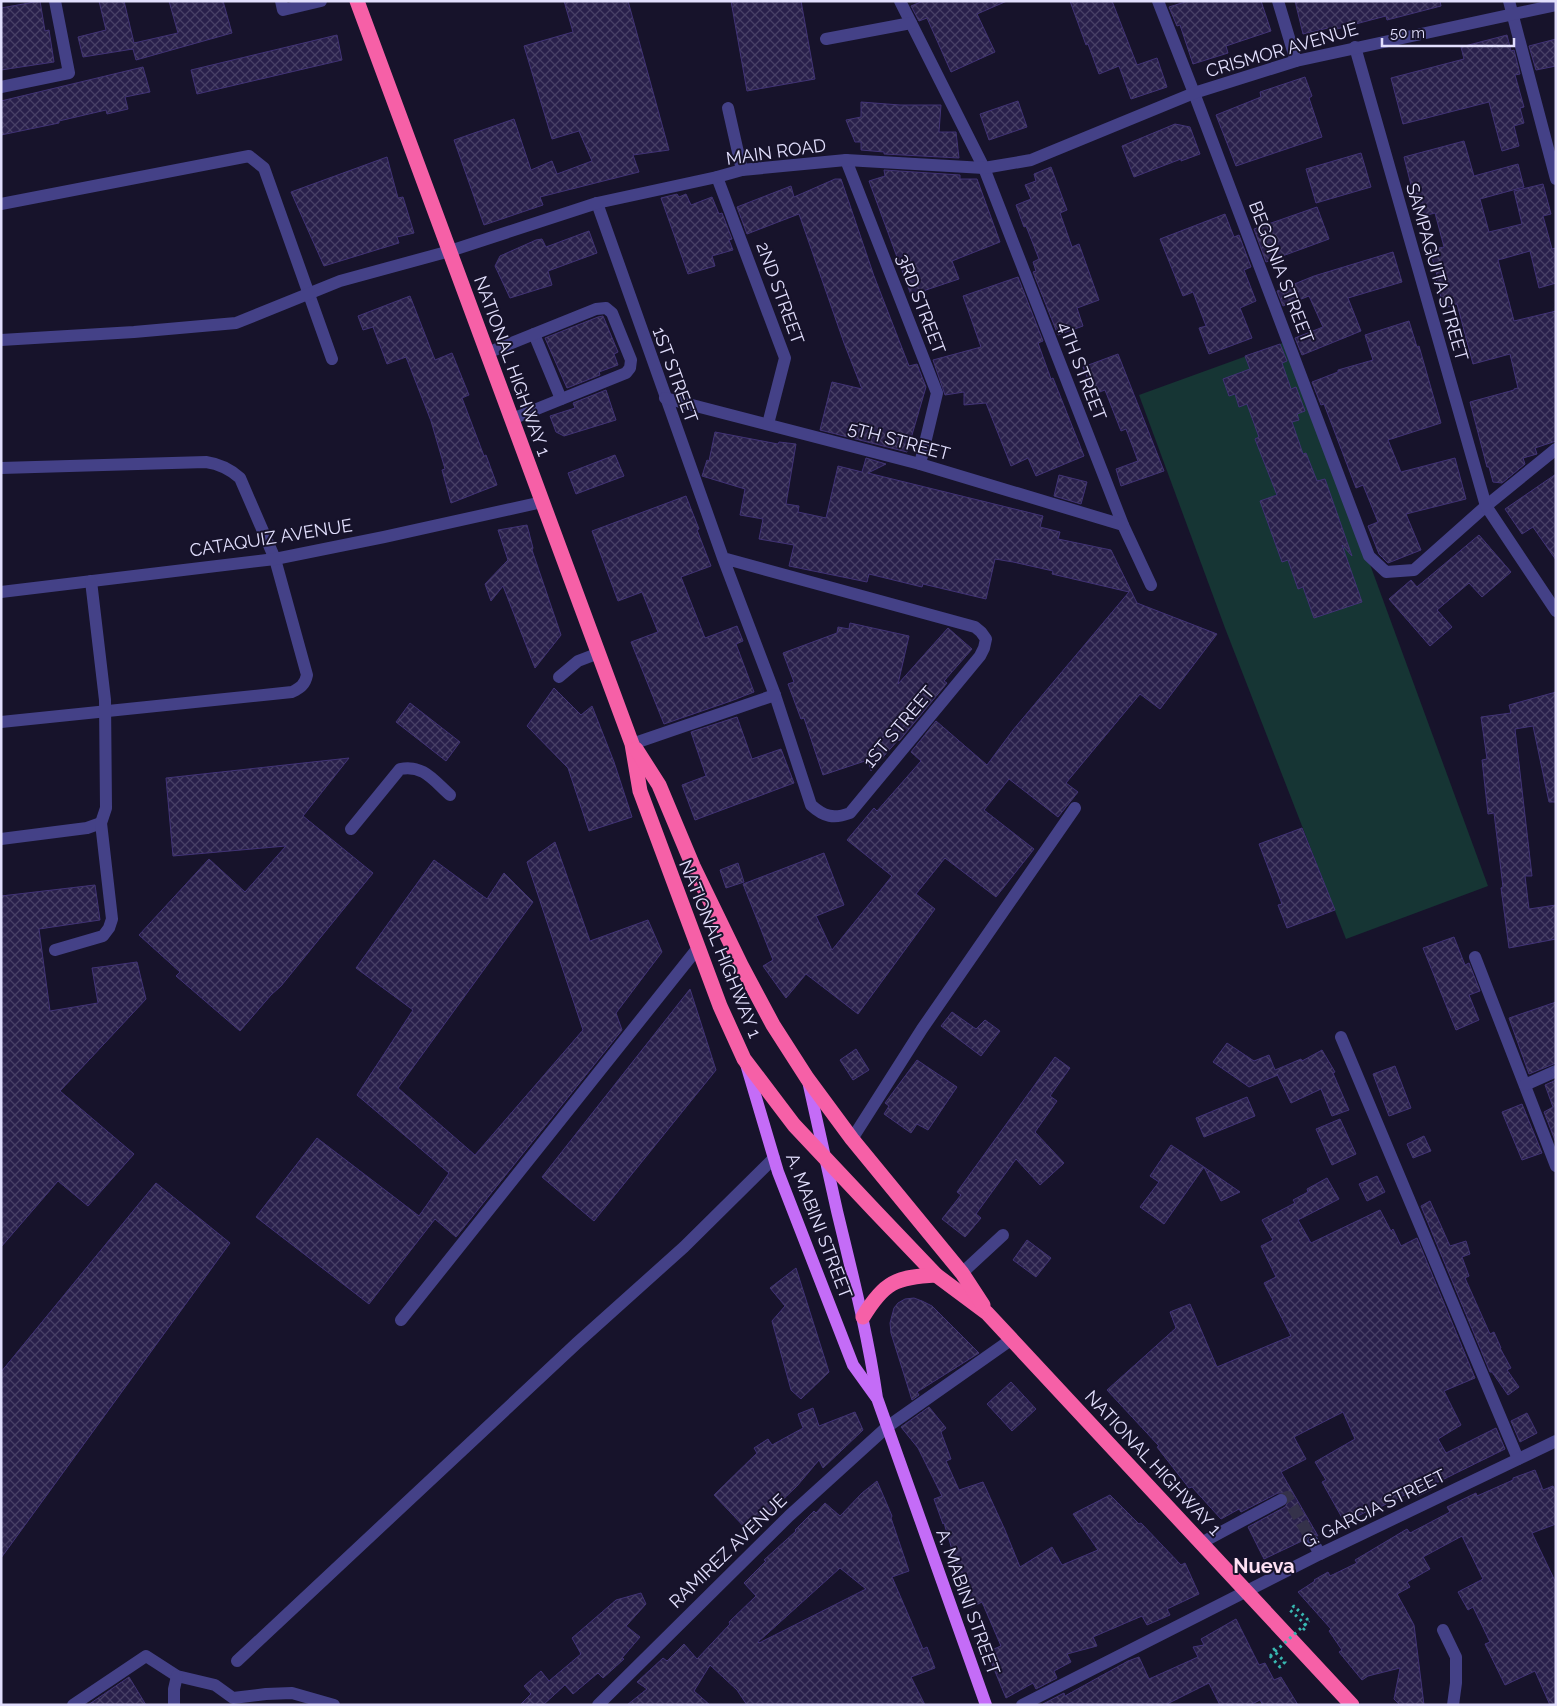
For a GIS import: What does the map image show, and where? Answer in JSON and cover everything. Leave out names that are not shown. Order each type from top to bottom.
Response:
[{"type":"highway","name":"NATIONAL HIGHWAY 1","points":[[357,1],[632,744],[640,791],[697,949],[744,1059],[794,1125],[824,1157],[936,1275],[987,1313],[1352,1705]]},
{"type":"highway","name":"NATIONAL HIGHWAY 1","points":[[632,744],[659,785],[693,866],[741,965],[773,1025],[807,1078],[852,1139],[962,1273],[987,1313]]},
{"type":"highway","points":[[863,1317],[873,1300],[891,1284],[913,1276],[936,1275]]},
{"type":"main road","name":"A. MABINI STREET","points":[[744,1059],[774,1158],[853,1365],[877,1398]]},
{"type":"main road","name":"A. MABINI STREET","points":[[807,1078],[863,1317],[872,1359],[877,1398],[986,1705]]},
{"type":"street","points":[[1,88],[70,73],[55,1]]},
{"type":"street","points":[[281,1],[283,10],[321,1]]},
{"type":"street","name":"4TH STREET","points":[[900,1],[984,168],[1123,525],[1151,585]]},
{"type":"street","name":"BEGONIA STREET","points":[[1158,1],[1369,556],[1386,572],[1414,570],[1486,506]]},
{"type":"street","points":[[1278,1],[1296,61]]},
{"type":"street","points":[[1508,1],[1556,179]]},
{"type":"street","name":"CRISMOR AVENUE","points":[[1082,138],[1194,93],[1296,61],[1556,5]]},
{"type":"street","points":[[826,39],[911,23]]},
{"type":"street","name":"SAMPAGUITA STREET","points":[[1355,47],[1486,506],[1552,595],[1556,611]]},
{"type":"street","points":[[728,108],[742,170]]},
{"type":"street","name":"MAIN ROAD","points":[[1,340],[134,332],[236,323],[340,281],[450,252],[597,203],[718,178],[742,170],[846,160],[984,168],[1031,160],[1082,138]]},
{"type":"street","points":[[1,204],[250,156],[264,168],[332,359]]},
{"type":"street","name":"3RD STREET","points":[[846,160],[937,393],[920,464]]},
{"type":"street","name":"2ND STREET","points":[[718,178],[785,358],[768,424]]},
{"type":"street","name":"1ST STREET","points":[[597,203],[665,398],[723,558],[775,695],[811,804],[828,817],[840,817],[850,813],[974,664],[984,648],[986,639],[975,627],[723,558]]},
{"type":"street","points":[[487,352],[596,309],[606,308],[612,313],[631,360],[630,368],[626,373],[512,419]]},
{"type":"street","points":[[534,334],[561,399]]},
{"type":"street","name":"5TH STREET","points":[[665,398],[920,464],[1123,525]]},
{"type":"street","points":[[1486,506],[1556,449]]},
{"type":"street","points":[[1,468],[206,462],[216,463],[233,472],[240,478],[274,559],[307,675],[305,683],[299,689],[292,692],[1,722]]},
{"type":"street","name":"CATAQUIZ AVENUE","points":[[1,592],[274,559],[542,502]]},
{"type":"street","points":[[55,950],[103,936],[109,928],[112,919],[101,823],[106,808],[106,711],[91,581]]},
{"type":"street","points":[[559,677],[578,661],[599,653]]},
{"type":"street","points":[[632,744],[775,695]]},
{"type":"street","points":[[351,829],[400,769],[411,767],[420,770],[450,795]]},
{"type":"street","points":[[852,1139],[922,1029],[1075,808]]},
{"type":"street","points":[[1,839],[87,828],[101,823]]},
{"type":"street","points":[[401,1320],[697,949]]},
{"type":"street","points":[[1475,957],[1556,1166]]},
{"type":"street","points":[[1341,1037],[1518,1459]]},
{"type":"street","points":[[1526,1085],[1556,1071]]},
{"type":"street","points":[[237,1661],[577,1343],[684,1247],[774,1158]]},
{"type":"street","points":[[962,1273],[1003,1235]]},
{"type":"street","name":"RAMIREZ AVENUE","points":[[598,1705],[789,1516],[887,1427],[1012,1339]]},
{"type":"street","name":"G. GARCIA STREET","points":[[1022,1705],[1320,1554],[1556,1441]]},
{"type":"street","points":[[1201,1544],[1281,1500]]},
{"type":"street","points":[[1313,1542],[1320,1554]]},
{"type":"street","points":[[1443,1630],[1456,1657],[1456,1683],[1453,1705]]},
{"type":"street","points":[[73,1705],[146,1656],[177,1676],[215,1685],[233,1701],[266,1694],[292,1693],[334,1705]]},
{"type":"street","points":[[174,1705],[174,1689],[177,1676]]},
{"type":"path","points":[[1273,1650],[1285,1662],[1280,1666],[1270,1656],[1309,1621],[1294,1606],[1290,1610],[1306,1626]]},
{"type":"green space","points":[[1288,341],[1488,886],[1346,939],[1225,628],[1139,395]]},
{"type":"building","points":[[40,1],[45,31],[49,30],[54,62],[1,70],[1,8]]},
{"type":"building","points":[[99,1],[124,1],[134,43],[178,33],[169,1],[223,1],[232,33],[136,60],[133,49],[83,57],[78,37],[106,30]]},
{"type":"building","points":[[564,1],[628,1],[669,150],[633,155],[639,172],[540,197],[543,205],[484,225],[454,140],[514,119],[531,170],[552,161],[557,174],[592,161],[579,131],[552,139],[524,46],[573,32]]},
{"type":"building","points":[[731,1],[801,1],[815,79],[747,91]]},
{"type":"building","points":[[923,1],[1007,1],[977,14],[995,52],[951,72],[927,18],[919,21],[911,6]]},
{"type":"building","points":[[1070,1],[1112,1],[1137,65],[1157,58],[1167,87],[1131,99],[1119,66],[1099,74]]},
{"type":"building","points":[[1188,1],[1261,1],[1271,31],[1226,46],[1228,53],[1193,64],[1180,25],[1177,26],[1169,7]]},
{"type":"building","points":[[1295,1],[1440,1],[1441,6],[1387,20],[1386,16],[1329,31],[1328,28],[1303,34]]},
{"type":"building","points":[[337,35],[342,60],[197,94],[191,70]]},
{"type":"building","points":[[1507,35],[1511,51],[1514,50],[1520,74],[1515,75],[1524,107],[1520,108],[1524,123],[1514,126],[1519,146],[1502,151],[1489,102],[1403,124],[1391,78],[1464,59],[1461,47]]},
{"type":"building","points":[[1556,39],[1556,66],[1536,70],[1529,46]]},
{"type":"building","points":[[143,67],[150,92],[125,97],[128,109],[107,114],[106,110],[59,121],[59,123],[1,135],[1,101]]},
{"type":"building","points":[[1305,77],[1312,96],[1309,98],[1322,137],[1236,166],[1216,115],[1261,97],[1260,92]]},
{"type":"building","points":[[1018,101],[1027,127],[989,140],[980,114]]},
{"type":"building","points":[[861,102],[900,105],[941,105],[939,132],[956,132],[959,158],[884,154],[884,152],[861,150],[861,142],[855,142],[846,120],[861,117]]},
{"type":"building","points":[[1175,124],[1190,127],[1200,154],[1181,161],[1181,159],[1134,177],[1122,146]]},
{"type":"building","points":[[1464,141],[1474,176],[1518,164],[1524,187],[1480,199],[1489,232],[1522,224],[1514,191],[1543,184],[1551,214],[1543,216],[1552,249],[1556,248],[1556,283],[1539,288],[1530,251],[1498,260],[1514,321],[1556,311],[1556,441],[1535,448],[1537,454],[1523,458],[1525,464],[1502,483],[1493,482],[1489,467],[1487,467],[1470,402],[1518,388],[1510,354],[1473,364],[1457,304],[1444,308],[1436,279],[1438,279],[1430,250],[1444,247],[1435,213],[1419,217],[1404,157]]},
{"type":"building","points":[[1361,153],[1371,187],[1316,203],[1306,169]]},
{"type":"building","points":[[387,157],[398,198],[403,197],[414,233],[397,237],[399,243],[324,266],[291,192]]},
{"type":"building","points":[[1051,167],[1067,210],[1060,213],[1072,247],[1079,244],[1099,300],[1077,308],[1083,326],[1058,335],[1033,272],[1036,271],[1033,262],[1039,259],[1016,205],[1031,199],[1025,185],[1036,181],[1034,174]]},
{"type":"building","points":[[884,170],[960,175],[960,179],[977,179],[1000,242],[952,261],[959,279],[911,295],[869,181],[885,176]]},
{"type":"building","points":[[835,179],[841,179],[874,276],[909,366],[917,364],[926,387],[907,452],[820,430],[832,382],[862,389],[799,214],[747,234],[737,207],[791,186],[794,197]]},
{"type":"building","points":[[677,194],[679,197],[686,194],[691,205],[712,197],[719,214],[722,213],[732,239],[729,240],[733,250],[712,256],[715,266],[688,274],[661,198]]},
{"type":"building","points":[[1317,207],[1329,239],[1266,262],[1254,229]]},
{"type":"building","points":[[1225,214],[1234,237],[1239,235],[1251,267],[1244,270],[1256,301],[1240,308],[1252,338],[1209,354],[1199,328],[1206,326],[1193,292],[1183,296],[1160,239]]},
{"type":"building","points":[[589,231],[597,253],[548,271],[552,285],[510,298],[495,266],[500,256],[536,240],[542,239],[546,247]]},
{"type":"building","points":[[1393,252],[1402,282],[1348,298],[1361,331],[1302,355],[1295,338],[1323,327],[1309,296],[1283,306],[1277,291],[1314,276]]},
{"type":"building","points":[[1018,277],[1043,341],[1038,343],[1051,379],[1053,378],[1084,456],[1036,476],[1028,458],[1011,466],[986,403],[964,405],[964,392],[945,395],[933,360],[981,347],[963,296]]},
{"type":"building","points":[[410,296],[435,360],[452,353],[469,395],[462,398],[497,485],[451,503],[442,470],[445,469],[431,421],[406,357],[387,364],[373,327],[363,330],[358,316]]},
{"type":"building","points":[[603,316],[618,352],[614,354],[618,365],[599,372],[600,375],[567,388],[545,338]]},
{"type":"building","points":[[1409,321],[1417,347],[1419,346],[1441,423],[1388,440],[1401,472],[1455,458],[1466,499],[1406,514],[1421,550],[1388,563],[1379,554],[1368,526],[1378,522],[1363,485],[1356,488],[1324,404],[1321,405],[1312,382],[1338,372],[1338,370],[1373,360],[1365,335]]},
{"type":"building","points":[[1280,344],[1287,361],[1282,363],[1291,389],[1296,387],[1305,411],[1297,414],[1299,420],[1292,422],[1303,454],[1306,453],[1317,481],[1325,479],[1352,556],[1342,545],[1362,602],[1314,618],[1303,587],[1298,589],[1288,560],[1282,562],[1260,501],[1277,495],[1255,439],[1259,437],[1247,404],[1239,407],[1235,394],[1229,396],[1223,379],[1250,369],[1245,356]]},
{"type":"building","points":[[1118,354],[1164,471],[1121,486],[1116,469],[1138,461],[1126,429],[1121,431],[1105,390],[1094,394],[1083,367]]},
{"type":"building","points":[[606,390],[616,420],[564,436],[556,432],[550,416],[575,408],[573,403]]},
{"type":"building","points":[[715,432],[778,444],[779,442],[796,444],[786,504],[799,506],[798,512],[826,518],[838,466],[862,472],[866,458],[886,464],[868,473],[1043,516],[1040,527],[1060,532],[1058,539],[1111,550],[1137,603],[1217,634],[1160,709],[1140,694],[1066,783],[1078,792],[1058,817],[1009,779],[984,810],[1034,849],[996,897],[945,858],[916,894],[935,909],[858,1014],[806,974],[786,998],[763,966],[773,960],[743,884],[824,853],[844,905],[816,916],[832,950],[892,876],[847,840],[874,808],[877,811],[921,761],[911,752],[936,721],[987,765],[1013,730],[1129,592],[1052,574],[1053,571],[995,559],[986,599],[923,584],[922,587],[869,574],[867,582],[789,566],[794,545],[759,539],[763,519],[740,515],[745,489],[702,476],[707,460],[709,461]]},
{"type":"building","points":[[615,455],[624,476],[576,494],[568,473]]},
{"type":"building","points":[[1556,474],[1556,560],[1533,527],[1522,534],[1505,509]]},
{"type":"building","points":[[1059,475],[1087,482],[1081,504],[1054,496]]},
{"type":"building","points":[[686,496],[711,566],[681,577],[705,638],[737,626],[743,641],[736,644],[754,692],[664,724],[631,642],[658,632],[642,592],[618,601],[592,531]]},
{"type":"building","points":[[527,525],[532,550],[561,635],[535,668],[503,586],[491,601],[485,584],[508,560],[498,530]]},
{"type":"building","points":[[1479,535],[1511,572],[1482,597],[1469,583],[1437,610],[1452,627],[1430,646],[1389,599],[1411,580],[1417,587]]},
{"type":"building","points":[[850,623],[909,636],[898,684],[948,628],[972,649],[944,681],[947,683],[899,741],[871,771],[868,760],[823,775],[804,718],[801,719],[788,684],[794,682],[783,653],[837,633],[838,627],[849,629]]},
{"type":"building","points":[[554,688],[581,715],[592,706],[614,762],[632,817],[589,831],[568,768],[527,726]]},
{"type":"building","points":[[1556,692],[1556,802],[1549,802],[1533,726],[1515,729],[1532,876],[1525,876],[1529,909],[1556,905],[1556,939],[1509,948],[1494,813],[1488,814],[1482,760],[1487,759],[1481,717],[1511,713],[1509,705]]},
{"type":"building","points":[[410,703],[460,742],[446,761],[396,722]]},
{"type":"building","points":[[737,717],[752,759],[781,749],[794,783],[695,820],[682,785],[706,776],[691,732]]},
{"type":"building","points":[[349,758],[303,816],[373,873],[281,986],[240,1031],[176,976],[180,972],[139,935],[209,859],[245,892],[286,846],[173,856],[166,778]]},
{"type":"building","points":[[1302,828],[1335,910],[1287,928],[1278,905],[1282,904],[1259,844]]},
{"type":"building","points":[[555,842],[590,941],[648,920],[662,952],[616,1013],[622,1030],[456,1237],[435,1219],[369,1304],[256,1217],[317,1138],[419,1216],[449,1173],[357,1095],[413,1010],[356,968],[434,860],[487,899],[504,873],[533,902],[398,1088],[475,1155],[583,1030],[527,862]]},
{"type":"building","points":[[738,863],[744,882],[726,888],[720,870]]},
{"type":"building","points":[[95,885],[100,920],[39,929],[50,1011],[98,1003],[92,968],[137,962],[146,999],[60,1091],[134,1154],[88,1206],[58,1181],[1,1247],[1,896]]},
{"type":"building","points":[[1454,937],[1465,965],[1469,963],[1480,991],[1469,995],[1479,1020],[1456,1030],[1423,948]]},
{"type":"building","points":[[690,989],[716,1070],[594,1221],[542,1177]]},
{"type":"building","points":[[1556,1002],[1556,1063],[1529,1074],[1509,1018]]},
{"type":"building","points":[[952,1012],[976,1029],[985,1020],[1000,1031],[981,1056],[941,1026]]},
{"type":"building","points":[[1227,1043],[1254,1061],[1269,1055],[1275,1070],[1301,1059],[1302,1061],[1322,1050],[1335,1072],[1333,1073],[1349,1110],[1332,1116],[1321,1089],[1291,1103],[1278,1075],[1249,1087],[1213,1062]]},
{"type":"building","points":[[856,1049],[869,1070],[853,1080],[840,1060]]},
{"type":"building","points":[[1055,1057],[1070,1068],[1050,1096],[1057,1101],[1035,1132],[1064,1163],[1040,1185],[1016,1159],[976,1214],[981,1218],[965,1237],[942,1219],[961,1195],[957,1192]]},
{"type":"building","points":[[917,1060],[957,1087],[928,1130],[917,1124],[911,1133],[884,1114],[889,1106],[885,1103]]},
{"type":"building","points":[[1395,1066],[1411,1108],[1389,1116],[1373,1074]]},
{"type":"building","points":[[1556,1080],[1556,1143],[1544,1112],[1553,1107],[1545,1085]]},
{"type":"building","points":[[1247,1097],[1255,1116],[1204,1137],[1196,1118]]},
{"type":"building","points":[[1522,1104],[1542,1153],[1522,1160],[1502,1112]]},
{"type":"building","points":[[1340,1119],[1356,1154],[1332,1165],[1316,1129]]},
{"type":"building","points":[[1424,1136],[1431,1151],[1413,1158],[1407,1144]]},
{"type":"building","points":[[1171,1145],[1204,1167],[1164,1224],[1140,1207],[1159,1182],[1150,1176]]},
{"type":"building","points":[[1204,1167],[1240,1192],[1221,1201]]},
{"type":"building","points":[[1377,1176],[1385,1192],[1367,1201],[1359,1184]]},
{"type":"building","points":[[1327,1178],[1339,1199],[1298,1220],[1311,1243],[1380,1210],[1391,1231],[1393,1229],[1401,1246],[1417,1238],[1475,1378],[1444,1391],[1461,1425],[1438,1439],[1446,1453],[1496,1428],[1505,1449],[1438,1482],[1431,1486],[1432,1489],[1416,1497],[1413,1491],[1374,1510],[1373,1508],[1345,1523],[1322,1482],[1326,1480],[1315,1462],[1355,1439],[1343,1412],[1294,1437],[1306,1459],[1281,1472],[1318,1536],[1309,1535],[1305,1541],[1264,1559],[1248,1527],[1285,1507],[1289,1501],[1288,1496],[1285,1493],[1278,1493],[1241,1512],[1239,1509],[1221,1519],[1192,1487],[1189,1488],[1157,1447],[1159,1446],[1107,1390],[1176,1328],[1170,1312],[1190,1304],[1217,1367],[1291,1336],[1264,1283],[1276,1277],[1261,1246],[1273,1240],[1262,1220],[1295,1203],[1293,1200],[1308,1192],[1307,1189]]},
{"type":"building","points":[[156,1183],[230,1243],[1,1558],[1,1372]]},
{"type":"building","points":[[1430,1201],[1450,1246],[1466,1241],[1470,1254],[1462,1257],[1469,1276],[1465,1278],[1490,1334],[1494,1332],[1511,1368],[1507,1370],[1519,1387],[1508,1395],[1492,1372],[1490,1372],[1421,1206]]},
{"type":"building","points":[[1027,1240],[1051,1258],[1036,1277],[1013,1260]]},
{"type":"building","points":[[796,1268],[829,1372],[801,1399],[791,1390],[772,1321],[785,1306],[770,1288]]},
{"type":"building","points":[[914,1298],[932,1306],[979,1353],[917,1392],[919,1395],[912,1400],[891,1333],[890,1323],[894,1308],[898,1303],[905,1299]]},
{"type":"building","points":[[1011,1382],[1036,1409],[1012,1431],[987,1404]]},
{"type":"building","points":[[929,1407],[946,1428],[941,1432],[951,1459],[946,1461],[959,1490],[983,1482],[1020,1567],[1052,1547],[1062,1565],[1098,1550],[1073,1514],[1110,1495],[1139,1524],[1141,1523],[1181,1565],[1185,1563],[1199,1594],[1167,1609],[1170,1615],[1147,1625],[1142,1616],[1093,1637],[1097,1646],[1067,1654],[1071,1662],[1054,1671],[1057,1678],[1036,1689],[1033,1683],[1006,1698],[987,1652],[1001,1646],[982,1602],[970,1608],[961,1590],[964,1588],[944,1523],[934,1499],[942,1496],[918,1448],[901,1427]]},
{"type":"building","points":[[813,1408],[819,1426],[855,1412],[863,1430],[823,1468],[819,1460],[797,1486],[749,1532],[714,1495],[757,1453],[754,1448],[768,1439],[772,1445],[803,1428],[798,1414]]},
{"type":"building","points":[[1527,1413],[1537,1433],[1520,1442],[1511,1421]]},
{"type":"building","points":[[1535,1470],[1543,1490],[1553,1486],[1556,1493],[1556,1524],[1532,1533],[1556,1583],[1556,1705],[1550,1705],[1535,1671],[1505,1685],[1485,1644],[1490,1642],[1473,1607],[1468,1610],[1458,1592],[1483,1579],[1462,1536],[1423,1557],[1430,1569],[1407,1582],[1410,1587],[1397,1594],[1414,1625],[1424,1705],[1400,1705],[1394,1699],[1400,1668],[1368,1676],[1362,1680],[1339,1652],[1342,1650],[1329,1631],[1331,1629],[1298,1592],[1328,1572],[1330,1576],[1357,1563],[1355,1560],[1407,1529],[1410,1533],[1450,1512],[1447,1507],[1476,1493],[1477,1496],[1513,1480],[1513,1478]]},
{"type":"building","points":[[877,1481],[892,1516],[891,1518],[909,1571],[892,1577],[923,1649],[927,1647],[935,1668],[911,1677],[925,1705],[747,1705],[737,1690],[710,1665],[694,1691],[710,1705],[627,1705],[647,1689],[637,1682],[663,1658],[667,1661],[684,1644],[697,1659],[730,1624],[729,1622],[756,1596],[744,1583],[766,1561],[764,1560],[796,1531],[814,1511],[816,1513],[825,1503],[840,1516],[862,1493]],"holes":[[[840,1568],[866,1589],[759,1643],[758,1642]]]},
{"type":"building","points":[[641,1593],[646,1604],[626,1626],[640,1637],[622,1658],[624,1659],[603,1678],[598,1673],[573,1694],[565,1685],[543,1705],[520,1705],[531,1694],[524,1686],[541,1671],[549,1681],[581,1654],[572,1638],[616,1600]]},
{"type":"building","points":[[1236,1619],[1259,1665],[1265,1663],[1274,1680],[1281,1677],[1298,1705],[1263,1705],[1260,1700],[1250,1705],[1220,1705],[1209,1683],[1165,1705],[1043,1704],[1064,1693],[1065,1696],[1128,1661],[1139,1657],[1149,1679],[1198,1657],[1193,1647],[1204,1645],[1201,1639]]},
{"type":"building","points":[[129,1677],[146,1705],[88,1705]]},
{"type":"tunnel","points":[[1281,1500],[1287,1497],[1313,1542]]},
{"type":"district","name":"Nueva","points":[[1264,1566]]}]
